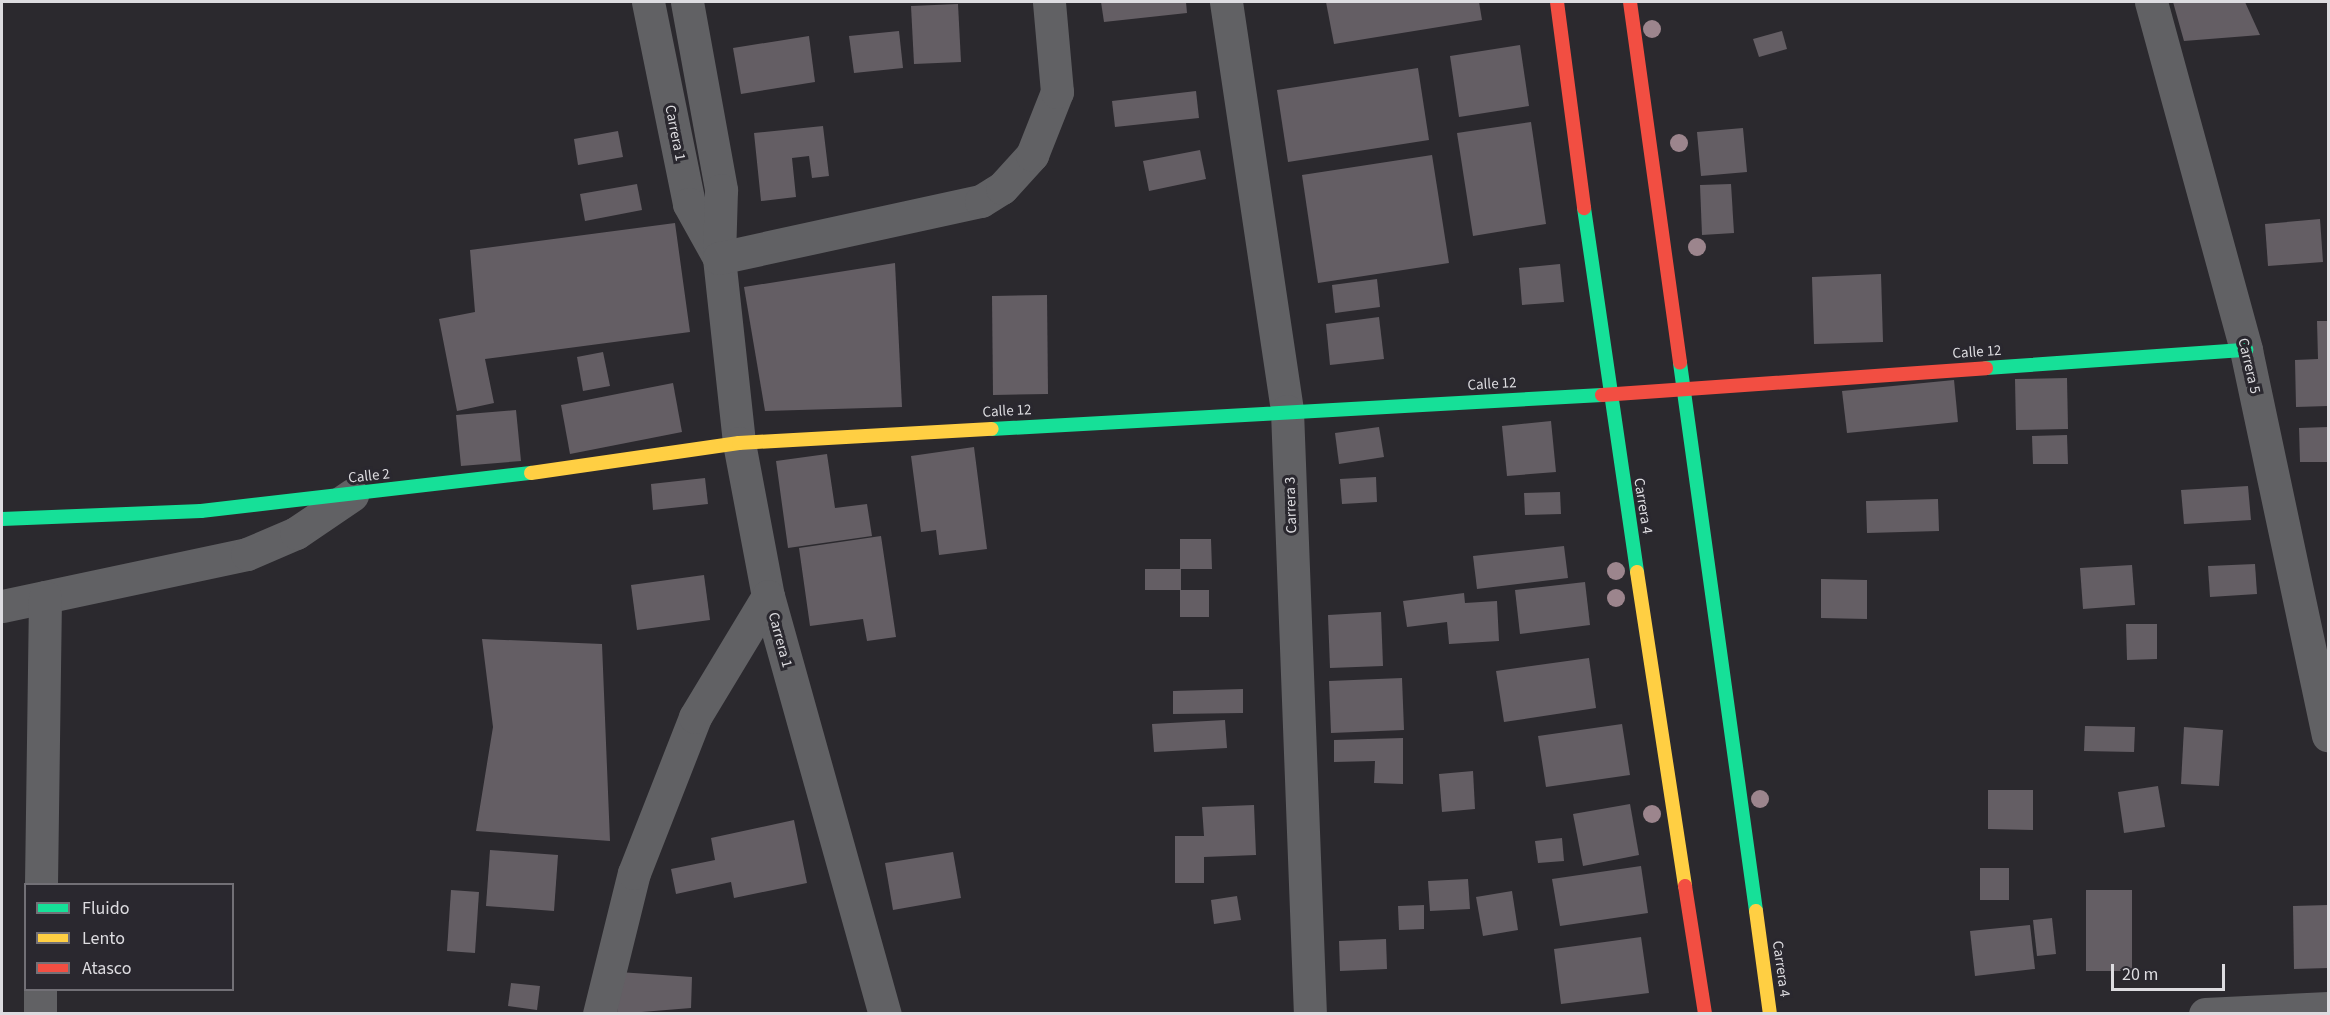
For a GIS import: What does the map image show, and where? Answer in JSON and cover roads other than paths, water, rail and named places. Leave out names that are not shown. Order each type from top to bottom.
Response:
[{"type":"street","name":"Carrera 1","points":[[648,2],[689,204],[719,258]]},
{"type":"street","name":"Carrera 1","points":[[687,2],[722,190],[719,258],[739,443],[768,596],[885,1014]]},
{"type":"street","points":[[719,258],[981,201],[1002,188],[1032,155],[1057,92],[1049,2]]},
{"type":"street","name":"Carrera 3","points":[[1226,2],[1287,411],[1310,1014]]},
{"type":"street","name":"Carrera 4","points":[[1557,2],[1609,394],[1705,1014]]},
{"type":"street","name":"Carrera 4","points":[[1630,2],[1770,1014]]},
{"type":"street","name":"Carrera 5","points":[[2151,2],[2246,350],[2327,724]]},
{"type":"street","name":"Calle 12","points":[[739,443],[1609,394],[2246,350]]},
{"type":"street","name":"Calle 2","points":[[2,519],[201,511],[352,495],[739,443]]},
{"type":"street","points":[[2,606],[247,554],[296,533],[352,495]]},
{"type":"street","points":[[599,1014],[634,873],[695,717],[768,596]]},
{"type":"street","points":[[41,883],[45,597]]},
{"type":"street","points":[[40,991],[40,1014]]},
{"type":"street","points":[[2205,1014],[2328,1008]]}]
